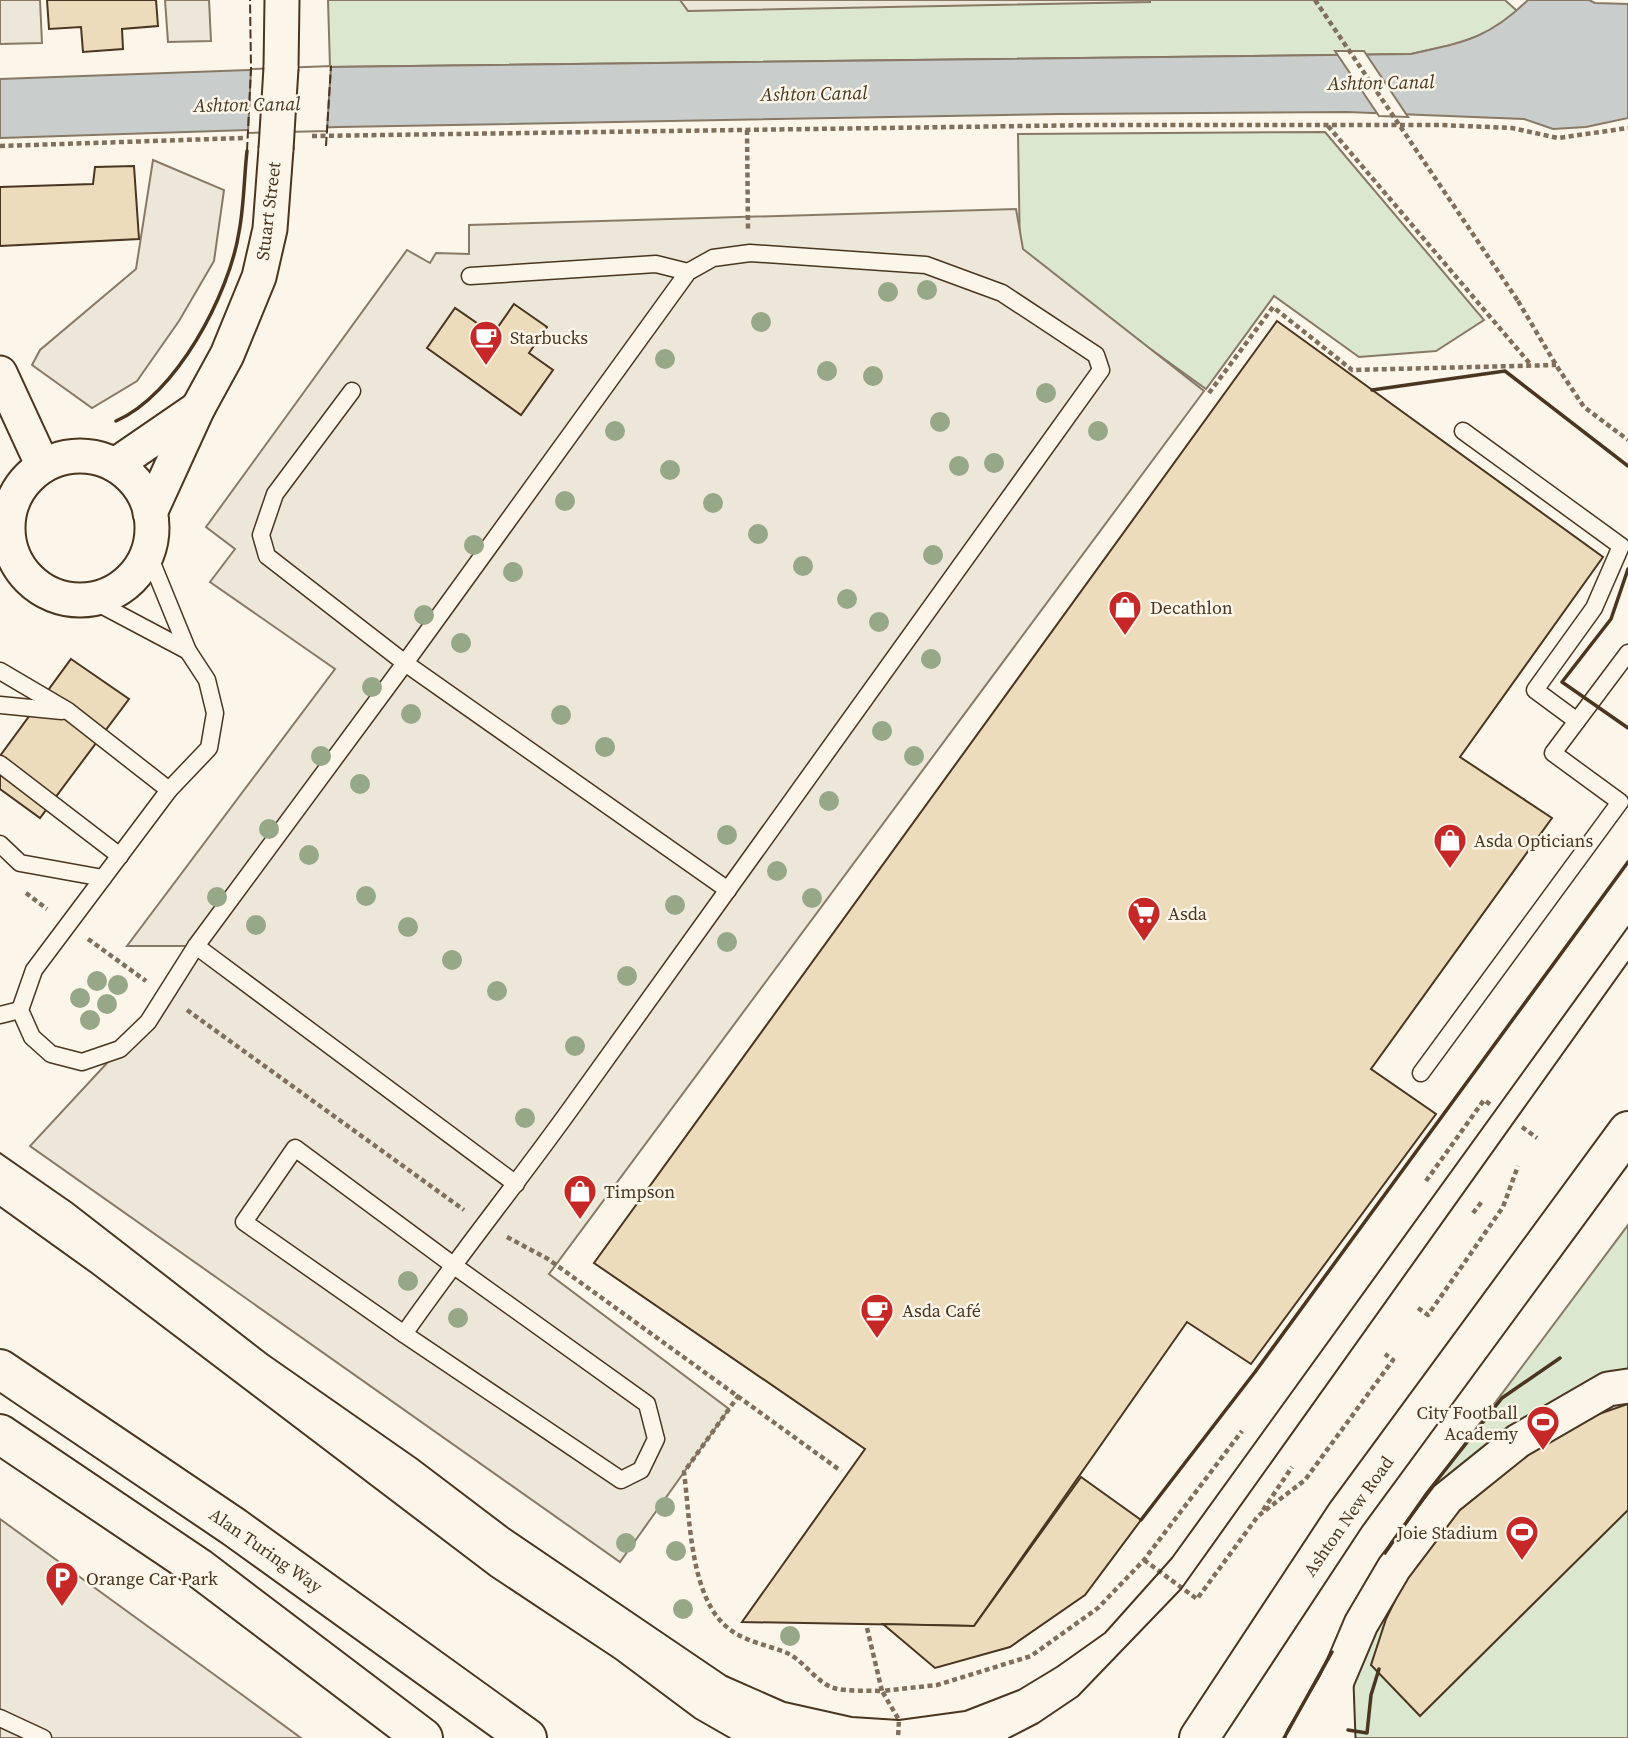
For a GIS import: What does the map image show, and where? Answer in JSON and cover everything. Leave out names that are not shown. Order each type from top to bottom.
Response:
[{"type":"main road","name":"Ashton New Road","points":[[1199,1738],[1346,1515],[1628,1131]]},
{"type":"main road","name":"Alan Turing Way","points":[[0,1369],[234,1527],[527,1738]]},
{"type":"main road","points":[[0,1434],[199,1568],[422,1738]]},
{"type":"street","name":"Stuart Street","points":[[150,513],[198,408],[227,355],[259,277],[270,229],[278,141],[282,0]]},
{"type":"street","points":[[0,373],[43,466]]},
{"type":"street","name":"Stuart Street","points":[[115,465],[198,408]]},
{"type":"street","points":[[79,456],[101,459],[132,477],[144,494],[152,526],[148,553],[139,570],[125,584],[109,594],[74,600],[58,596],[15,576],[5,513],[28,478],[43,466],[79,456]]},
{"type":"street","points":[[1303,1738],[1336,1683],[1361,1624],[1394,1568],[1447,1498],[1518,1441],[1608,1389],[1628,1386]]},
{"type":"street","points":[[1336,1683],[1338,1738]]},
{"type":"lane","points":[[148,553],[188,651],[207,680],[215,713],[209,748],[169,790],[34,970],[20,1010],[32,1037],[51,1054],[82,1062],[120,1049],[148,1022],[196,946],[688,272],[713,258],[750,253],[926,265],[1002,293],[1096,355],[1101,370],[516,1184],[404,1334]]},
{"type":"lane","points":[[470,276],[656,264],[688,272]]},
{"type":"lane","points":[[352,391],[275,494],[261,535],[267,556],[405,663],[728,890]]},
{"type":"lane","points":[[1463,430],[1621,546],[1594,608],[1535,690],[1577,721]]},
{"type":"lane","points":[[90,599],[188,651]]},
{"type":"lane","points":[[1421,1073],[1620,802],[1553,753],[1628,653]]},
{"type":"lane","points":[[0,671],[68,711],[169,790]]},
{"type":"lane","points":[[0,705],[68,711]]},
{"type":"lane","points":[[0,764],[120,856]]},
{"type":"lane","points":[[0,844],[20,863],[103,878]]},
{"type":"lane","points":[[196,946],[516,1184]]},
{"type":"lane","points":[[0,1016],[20,1010]]},
{"type":"lane","points":[[295,1149],[453,1265],[647,1404],[656,1439],[641,1469],[621,1480],[244,1222],[295,1149]]},
{"type":"lane","points":[[0,1718],[43,1738]]},
{"type":"path","points":[[1315,0],[1518,301],[1584,407],[1628,440]]},
{"type":"path","points":[[0,146],[747,130],[1328,125],[1512,128],[1558,138],[1628,128]]},
{"type":"path","points":[[1328,125],[1531,366]]},
{"type":"path","points":[[747,130],[746,217],[750,253]]},
{"type":"path","points":[[1209,393],[1273,307],[1352,370],[1556,365]]},
{"type":"path","points":[[20,888],[484,1225],[548,1259],[841,1471]]},
{"type":"path","points":[[1426,1181],[1484,1100],[1491,1105]]},
{"type":"path","points":[[1522,1127],[1537,1138]]},
{"type":"path","points":[[1418,1308],[1428,1315],[1503,1207],[1518,1166]]},
{"type":"path","points":[[1473,1213],[1483,1200]]},
{"type":"path","points":[[1258,1516],[1305,1480],[1393,1360],[1385,1354]]},
{"type":"path","points":[[739,1395],[684,1472],[697,1568],[705,1599],[727,1628],[756,1643],[790,1654],[832,1688],[882,1690],[937,1685],[1031,1656],[1098,1608],[1144,1560],[1242,1432]]},
{"type":"path","points":[[1144,1560],[1196,1599],[1293,1467]]},
{"type":"path","points":[[867,1628],[882,1690],[899,1720],[898,1738]]},
{"type":"green space","points":[[328,0],[1505,0],[1517,11],[1492,31],[1465,42],[1411,54],[330,67]]},
{"type":"green space","points":[[1325,132],[1484,320],[1436,351],[1359,357],[1274,296],[1206,389],[1020,255],[1018,134]]},
{"type":"green space","name":"Joie Stadium","points":[[1628,1225],[1628,1738],[1284,1738],[1391,1542]]},
{"type":"shaded area","points":[[0,0],[40,0],[42,43],[0,44]]},
{"type":"shaded area","points":[[165,0],[209,0],[211,41],[168,42]]},
{"type":"shaded area","points":[[680,0],[1150,0],[1150,2],[688,11]]},
{"type":"shaded area","points":[[153,160],[224,190],[214,261],[179,321],[137,381],[92,408],[32,365],[40,350],[136,269]]},
{"type":"shaded area","points":[[1016,209],[1023,249],[1204,391],[549,1274],[729,1409],[620,1562],[30,1146],[120,1049],[195,946],[127,946],[335,669],[210,582],[235,549],[206,527],[407,250],[430,263],[436,253],[469,254],[469,225]]},
{"type":"shaded area","name":"Orange Car Park","points":[[0,1519],[241,1694],[301,1738],[0,1738]]},
{"type":"water","name":"Ashton Canal","points":[[1528,0],[1589,0],[1595,3],[1628,4],[1628,118],[1586,127],[1553,129],[1524,119],[1347,112],[1060,114],[339,127],[0,138],[0,79],[330,67],[1411,54],[1446,46],[1487,31]]},
{"type":"pier","points":[[1335,51],[1364,51],[1408,117],[1379,116]]},
{"type":"pier","points":[[331,66],[327,131],[248,133],[251,69]]},
{"type":"building","points":[[47,0],[156,0],[158,26],[122,29],[123,49],[83,52],[81,27],[49,29]]},
{"type":"building","points":[[134,166],[139,239],[0,246],[0,187],[93,184],[95,167]]},
{"type":"building","points":[[514,304],[547,327],[529,353],[553,370],[521,415],[427,348],[455,308],[493,334]]},
{"type":"building","name":"Asda","points":[[1277,321],[1603,557],[1460,757],[1552,818],[1371,1069],[1436,1114],[1251,1364],[1187,1322],[974,1626],[742,1622],[865,1449],[594,1263]]},
{"type":"building","points":[[71,659],[129,699],[40,818],[0,789],[0,756]]},
{"type":"building","points":[[1628,1404],[1628,1510],[1420,1716],[1371,1665],[1386,1619],[1405,1580],[1455,1511],[1517,1456],[1593,1416]]},
{"type":"building","points":[[1081,1477],[1141,1520],[1085,1595],[1010,1647],[935,1668],[883,1624],[974,1626]]},
{"type":"tram line","points":[[0,1153],[72,1203],[268,1355],[417,1459],[508,1528],[726,1676],[785,1702],[852,1717],[899,1720],[965,1711],[1019,1690],[1105,1633],[1172,1558],[1628,927]]},
{"type":"tram line","points":[[1009,1738],[1038,1723],[1078,1696],[1181,1589],[1628,962]]},
{"type":"tram line","points":[[0,1207],[92,1273],[491,1576],[616,1659],[695,1718],[730,1738]]},
{"type":"fence","points":[[247,151],[251,69],[250,0]]},
{"type":"fence","points":[[326,146],[331,66]]},
{"type":"wall","points":[[116,421],[138,408],[159,389],[179,366],[212,313],[224,284],[239,232],[247,151]]},
{"type":"wall","points":[[1372,390],[1505,371],[1628,466]]},
{"type":"wall","points":[[1628,569],[1611,619],[1562,682],[1628,728]]},
{"type":"wall","points":[[1141,1520],[1255,1372],[1628,862]]},
{"type":"wall","points":[[1385,1553],[1427,1493],[1502,1398],[1560,1358]]},
{"type":"wall","points":[[1284,1738],[1332,1652]]},
{"type":"wall","points":[[1348,1730],[1367,1733],[1371,1695],[1379,1669]]},
{"type":"place","name":"Starbucks","points":[[486,367]]},
{"type":"place","name":"Decathlon","points":[[1125,637]]},
{"type":"place","name":"Asda Opticians","points":[[1450,870]]},
{"type":"place","name":"Asda","points":[[1144,943]]},
{"type":"place","name":"Timpson","points":[[580,1221]]},
{"type":"place","name":"Asda Café","points":[[877,1340]]},
{"type":"place","name":"City Football Academy","points":[[1543,1452]]},
{"type":"place","name":"Joie Stadium","points":[[1522,1562]]},
{"type":"place","name":"Orange Car Park","points":[[62,1608]]}]
